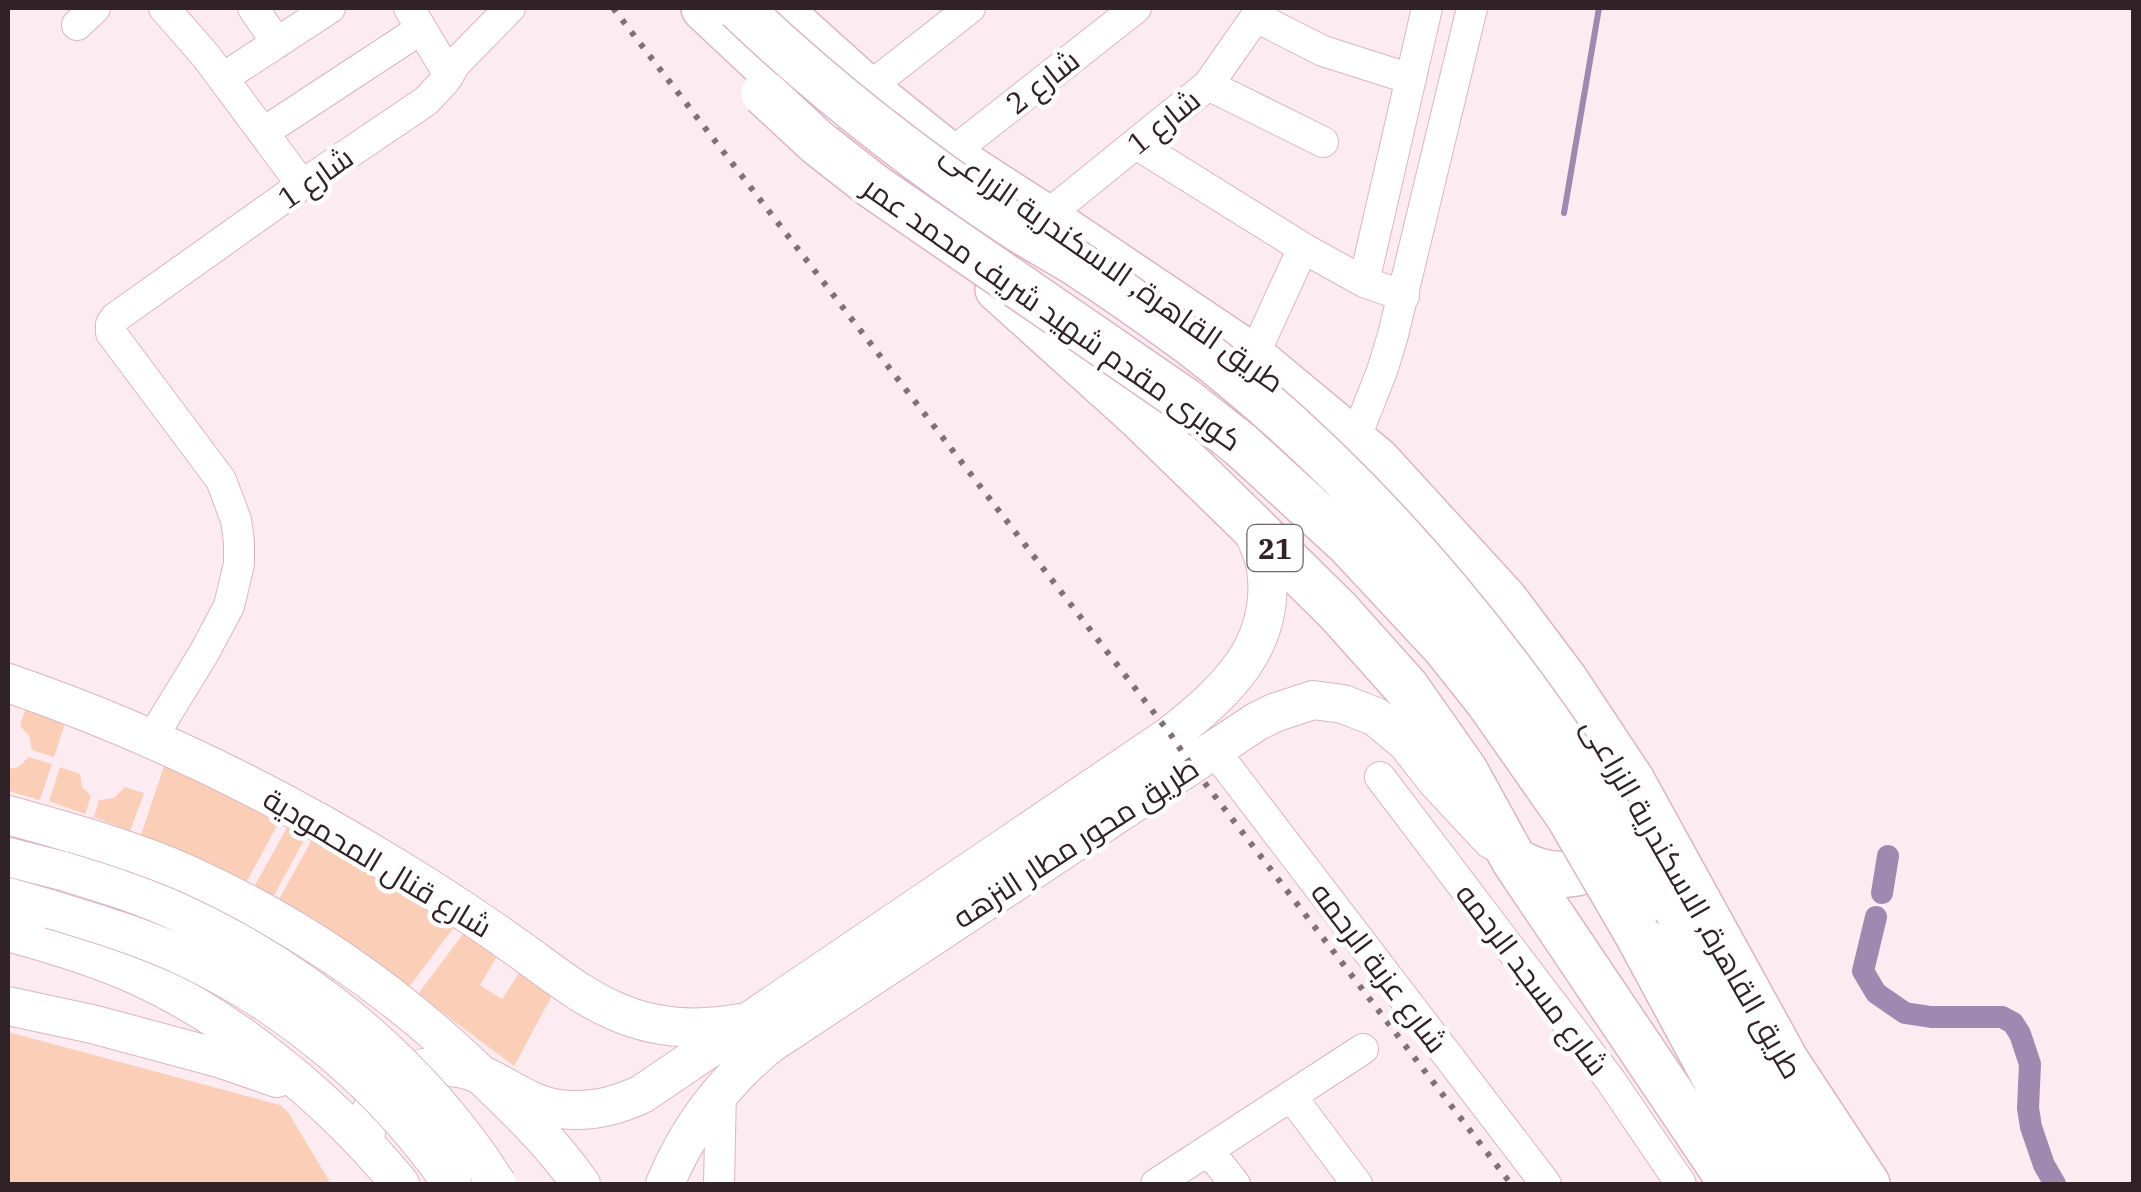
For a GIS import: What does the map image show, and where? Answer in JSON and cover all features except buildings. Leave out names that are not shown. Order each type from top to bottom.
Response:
[{"type":"highway","name":"كوبرى مقدم شهيد شريف محمد عمر","points":[[670,8],[818,144],[872,186],[1184,400],[1348,542],[1488,701],[1568,815],[1649,916],[1826,1184]]},
{"type":"highway","name":"21","points":[[704,8],[1021,310],[1140,417],[1338,611],[1406,687],[1465,771],[1514,860],[1732,1184]]},
{"type":"highway","name":"كوبرى مقدم شهيد شريف محمد عمر","points":[[739,8],[868,123],[1189,342],[1340,474],[1404,541],[1500,654],[1586,774],[1720,1086],[1779,1184]]},
{"type":"highway","name":"طريق القاهرة, الاسكندرية الزراعى","points":[[785,10],[867,88],[948,155],[1253,357],[1378,460],[1504,600],[1566,680],[1632,782],[1786,1061],[1867,1184]]},
{"type":"highway","points":[[1140,417],[1138,395],[1155,355],[1172,340],[1192,332],[1214,331]]},
{"type":"highway","points":[[1514,860],[1528,868],[1558,875],[1573,874],[1601,863],[1613,853],[1630,827],[1632,782]]},
{"type":"main road","name":"طريق محور مطار النزهه","points":[[481,1074],[520,1097],[560,1109],[602,1108],[651,1089],[1171,736],[1227,687],[1252,650],[1267,587],[1266,565],[1250,524]]},
{"type":"main road","name":"شارع قنال المحمودية","points":[[8,682],[216,767],[338,833],[458,907],[572,987],[617,1012],[642,1021],[692,1028],[744,1023]]},
{"type":"main road","name":"طريق محور مطار النزهه","points":[[666,1184],[695,1124],[721,1089],[770,1044],[1256,722],[1293,705],[1328,701],[1358,708],[1384,723],[1407,743],[1467,815],[1514,860]]},
{"type":"main road","points":[[8,815],[131,852],[241,900],[324,950],[424,1022],[541,1133],[581,1184]]},
{"type":"main road","points":[[8,857],[120,889],[176,911],[281,968],[321,995],[382,1046],[426,1091],[498,1184]]},
{"type":"main road","points":[[8,897],[99,924],[172,952],[230,980],[271,1006],[334,1054],[386,1104],[452,1184]]},
{"type":"main road","points":[[8,932],[98,960],[177,995],[214,1018],[310,1091],[365,1142],[400,1184]]},
{"type":"main road","points":[[8,1006],[92,1024],[222,1059],[310,1091],[324,1091],[352,1080],[389,1045],[400,1021],[394,998]]},
{"type":"main road","points":[[365,1142],[366,1126],[378,1096],[403,1074],[436,1067],[481,1074]]},
{"type":"street","points":[[164,8],[223,78],[302,185]]},
{"type":"street","points":[[252,8],[277,43]]},
{"type":"street","points":[[223,78],[330,8]]},
{"type":"street","name":"شارع 1","points":[[152,738],[229,606],[239,564],[239,542],[233,510],[220,480],[111,333],[111,324],[302,185],[426,101],[456,63],[510,8]]},
{"type":"street","points":[[867,88],[970,8]]},
{"type":"street","name":"شارع 2","points":[[948,155],[1136,8]]},
{"type":"street","points":[[1364,282],[1427,8]]},
{"type":"street","points":[[1354,442],[1382,371],[1404,296],[1472,8]]},
{"type":"street","points":[[1259,12],[1323,50],[1410,79]]},
{"type":"street","name":"شارع 1","points":[[1045,217],[1208,85],[1259,12]]},
{"type":"street","points":[[264,132],[415,18],[448,75]]},
{"type":"street","points":[[1208,85],[1323,142]]},
{"type":"street","points":[[1136,144],[1303,248],[1364,282],[1404,296]]},
{"type":"street","points":[[1253,357],[1303,248]]},
{"type":"street","name":"شارع عزبة الرحمه","points":[[1214,750],[1546,1184]]},
{"type":"street","name":"شارع مسجد الرحمه","points":[[1380,778],[1611,1080],[1681,1184]]},
{"type":"street","points":[[1156,1184],[1363,1049]]},
{"type":"street","points":[[719,1184],[721,1089]]},
{"type":"street","points":[[1291,1096],[1357,1184]]},
{"type":"street","points":[[1208,1150],[1235,1184]]},
{"type":"shaded area","points":[[26,707],[66,720],[54,757],[32,750],[29,736],[20,726]]},
{"type":"shaded area","points":[[29,757],[52,764],[40,800],[8,791],[8,769],[18,767]]},
{"type":"shaded area","points":[[166,760],[281,818],[246,883],[141,835]]},
{"type":"shaded area","points":[[60,767],[80,774],[82,787],[91,796],[85,814],[49,801]]},
{"type":"shaded area","points":[[125,787],[144,793],[130,831],[94,817],[99,800],[114,798]]},
{"type":"shaded area","points":[[290,822],[308,833],[273,897],[254,887]]},
{"type":"shaded area","points":[[314,836],[457,923],[409,987],[278,901]]},
{"type":"shaded area","points":[[466,930],[499,953],[480,985],[502,999],[522,969],[554,992],[514,1066],[418,994]]},
{"type":"shaded area","points":[[8,1032],[280,1105],[331,1184],[8,1184]]},
{"type":"waterway","points":[[1564,213],[1599,8]]},
{"type":"waterway","points":[[1882,893],[1888,856]]},
{"type":"waterway","points":[[1876,917],[1863,971],[1876,993],[1905,1013],[2002,1017],[2013,1023],[2030,1064],[2031,1127],[2055,1184]]},
{"type":"railway","points":[[613,8],[1511,1184]]}]
